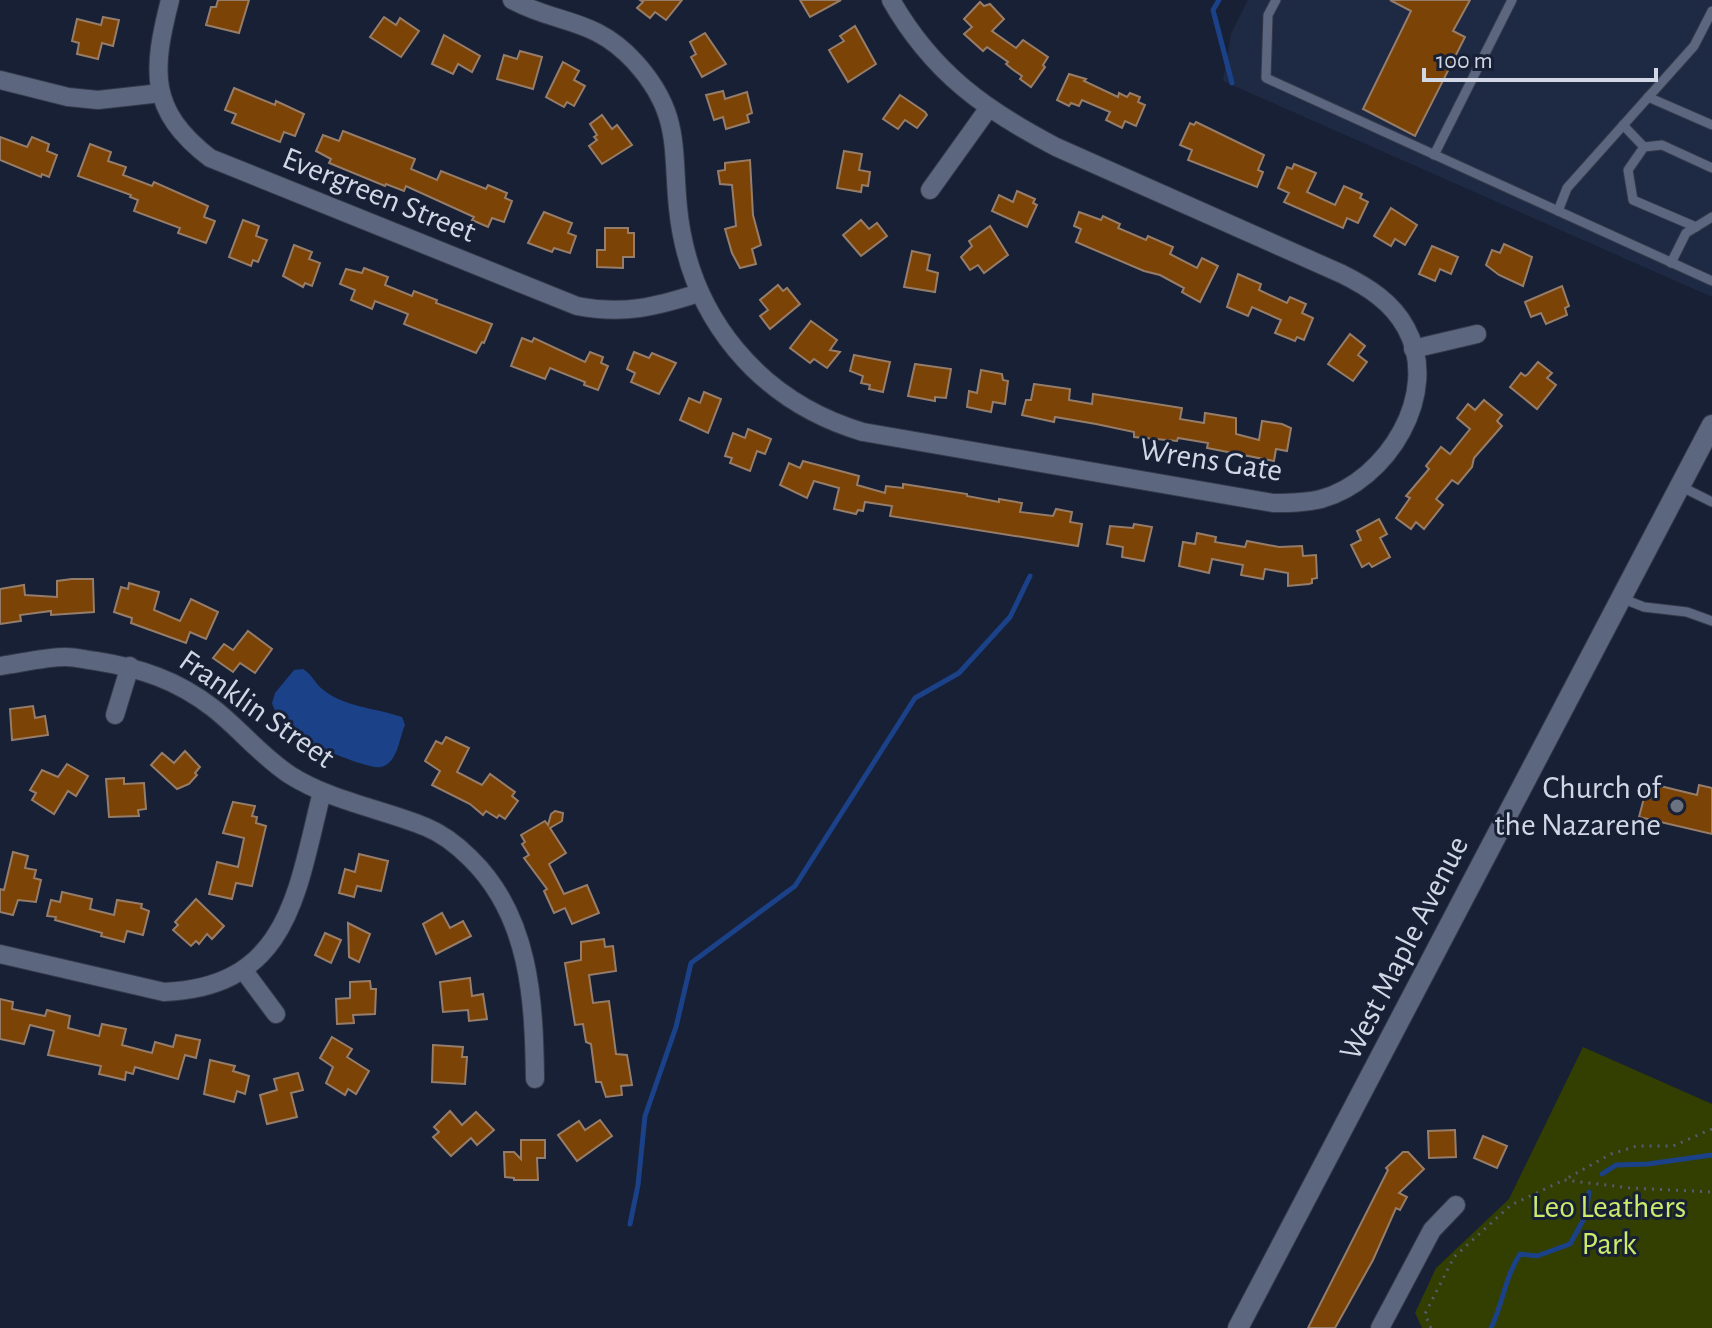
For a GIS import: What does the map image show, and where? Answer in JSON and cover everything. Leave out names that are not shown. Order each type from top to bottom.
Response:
[{"type":"main road","name":"West Maple Avenue","points":[[1238,1328],[1712,425]]},
{"type":"street","name":"Evergreen Street","points":[[170,0],[157,61],[161,93],[175,125],[190,143],[210,158],[577,306],[600,311],[630,311],[655,307],[699,293]]},
{"type":"street","name":"Wrens Gate","points":[[512,0],[581,23],[611,39],[656,89],[670,120],[676,149],[678,207],[683,240],[699,293],[716,324],[761,376],[794,402],[841,426],[863,432],[1273,503],[1323,498],[1367,474],[1389,452],[1407,423],[1415,399],[1417,367],[1408,331],[1397,313],[1379,295],[1362,284],[1056,147],[988,109],[950,77],[891,0]]},
{"type":"street","points":[[0,80],[68,97],[98,100],[161,93]]},
{"type":"street","points":[[930,190],[988,109]]},
{"type":"street","points":[[1413,349],[1477,334]]},
{"type":"street","name":"Franklin Street","points":[[0,666],[66,657],[130,666],[157,674],[187,689],[214,708],[261,753],[289,774],[322,792],[431,829],[458,846],[485,872],[516,925],[525,962],[534,1034],[535,1079]]},
{"type":"street","points":[[115,715],[130,666]]},
{"type":"street","points":[[0,954],[164,992],[191,991],[244,971],[266,951],[291,910],[322,792]]},
{"type":"street","points":[[244,971],[276,1014]]},
{"type":"street","points":[[1380,1328],[1432,1230],[1456,1205]]},
{"type":"lane","points":[[1276,0],[1268,15],[1266,78],[1712,281]]},
{"type":"lane","points":[[1434,155],[1512,0]]},
{"type":"lane","points":[[1558,211],[1567,188],[1694,46],[1712,11]]},
{"type":"lane","points":[[1648,97],[1712,125]]},
{"type":"lane","points":[[1623,125],[1644,147]]},
{"type":"lane","points":[[1696,227],[1633,200],[1628,170],[1644,147],[1662,145],[1712,168]]},
{"type":"lane","points":[[1671,263],[1686,233],[1712,217]]},
{"type":"lane","points":[[1680,486],[1712,502]]},
{"type":"lane","points":[[1621,598],[1644,607],[1687,612],[1712,621]]},
{"type":"path","points":[[1431,1328],[1425,1314],[1454,1257],[1511,1205],[1611,1154],[1637,1146],[1673,1146],[1712,1129]]},
{"type":"path","points":[[1564,1180],[1631,1188],[1712,1192]]},
{"type":"shaded area","points":[[1248,0],[1712,0],[1712,297],[1223,81],[1231,34]]},
{"type":"green space","name":"Leo Leathers Park","points":[[1583,1047],[1712,1104],[1712,1328],[1422,1328],[1415,1313],[1436,1268],[1509,1199]]},
{"type":"water","points":[[303,669],[321,688],[339,699],[402,717],[405,725],[397,749],[387,765],[375,767],[355,762],[311,743],[277,714],[272,703],[275,693],[294,670]]},
{"type":"building","points":[[218,0],[249,0],[239,33],[206,25],[211,7],[216,7]]},
{"type":"building","points":[[640,0],[682,0],[666,20],[655,12],[650,18],[637,8],[643,2]]},
{"type":"building","points":[[800,0],[841,0],[810,17]]},
{"type":"building","points":[[1390,0],[1470,0],[1453,31],[1465,37],[1415,136],[1363,109],[1411,11]]},
{"type":"building","points":[[980,2],[984,6],[990,4],[1004,19],[992,31],[1016,48],[1023,40],[1048,57],[1031,87],[1006,64],[1008,62],[987,47],[983,51],[964,34],[972,27],[964,19]]},
{"type":"building","points":[[103,17],[119,20],[113,46],[102,43],[98,59],[77,54],[79,43],[72,41],[77,19],[101,25]]},
{"type":"building","points":[[384,17],[396,25],[400,18],[419,31],[401,57],[370,37]]},
{"type":"building","points":[[855,26],[876,64],[848,82],[829,50],[844,41],[840,36]]},
{"type":"building","points":[[705,33],[726,64],[702,77],[691,57],[696,54],[690,42]]},
{"type":"building","points":[[444,35],[480,56],[472,72],[458,64],[453,74],[432,64]]},
{"type":"building","points":[[520,51],[542,57],[533,89],[497,79],[504,55],[517,59]]},
{"type":"building","points":[[563,62],[579,71],[574,80],[585,86],[574,106],[567,102],[564,107],[546,97]]},
{"type":"building","points":[[1069,74],[1086,79],[1084,81],[1118,97],[1119,93],[1127,97],[1130,93],[1140,97],[1138,102],[1145,105],[1136,126],[1125,121],[1122,128],[1106,120],[1110,112],[1082,100],[1079,106],[1071,103],[1069,106],[1057,100]]},
{"type":"building","points":[[234,88],[275,105],[276,101],[304,114],[295,136],[284,132],[280,142],[232,123],[236,114],[225,110]]},
{"type":"building","points":[[723,91],[725,99],[747,92],[752,113],[747,115],[749,122],[726,129],[723,117],[714,120],[706,95]]},
{"type":"building","points":[[900,95],[927,115],[917,128],[905,120],[898,129],[883,119]]},
{"type":"building","points":[[602,115],[612,129],[617,125],[632,145],[602,164],[589,146],[597,140],[590,124]]},
{"type":"building","points":[[1196,122],[1264,155],[1258,170],[1263,172],[1257,187],[1188,160],[1192,150],[1180,145],[1190,123],[1194,125]]},
{"type":"building","points":[[343,131],[415,159],[411,169],[437,180],[441,171],[486,189],[488,185],[507,193],[505,198],[512,201],[504,222],[492,218],[488,227],[472,220],[474,217],[406,186],[404,191],[385,186],[329,163],[331,159],[316,151],[323,135],[339,141]]},
{"type":"building","points":[[0,137],[27,147],[32,137],[49,144],[47,151],[57,155],[49,177],[42,174],[41,177],[0,160]]},
{"type":"building","points":[[90,144],[111,152],[108,161],[126,167],[123,175],[152,186],[154,182],[208,206],[204,217],[215,221],[206,243],[178,233],[180,228],[134,211],[138,200],[131,195],[78,176]]},
{"type":"building","points":[[844,151],[862,154],[859,170],[870,172],[868,186],[862,185],[861,192],[837,188]]},
{"type":"building","points":[[750,160],[753,215],[761,245],[752,249],[756,264],[740,268],[725,229],[736,226],[732,185],[720,184],[718,171],[725,170],[725,163]]},
{"type":"building","points":[[1294,164],[1316,173],[1307,192],[1335,205],[1344,186],[1362,194],[1360,198],[1368,202],[1358,223],[1347,218],[1343,228],[1284,202],[1289,193],[1278,188],[1287,167],[1292,169]]},
{"type":"building","points":[[1017,191],[1035,199],[1033,203],[1037,205],[1027,227],[992,211],[999,195],[1013,202]]},
{"type":"building","points":[[1391,208],[1417,225],[1405,245],[1395,239],[1391,246],[1374,236]]},
{"type":"building","points":[[544,212],[572,223],[568,233],[576,236],[570,253],[554,248],[552,252],[528,243]]},
{"type":"building","points":[[1079,212],[1101,220],[1103,216],[1120,224],[1118,228],[1173,247],[1170,254],[1197,268],[1202,258],[1218,266],[1200,302],[1182,292],[1184,288],[1160,275],[1076,242],[1081,229],[1074,226]]},
{"type":"building","points":[[243,220],[259,226],[256,236],[267,240],[258,262],[253,260],[251,266],[229,257]]},
{"type":"building","points":[[861,220],[869,229],[877,223],[887,236],[861,256],[843,235]]},
{"type":"building","points":[[990,226],[1008,255],[984,273],[978,265],[970,270],[961,257],[972,246],[969,241]]},
{"type":"building","points":[[605,228],[628,228],[628,233],[634,233],[634,257],[623,257],[623,268],[597,267],[597,250],[605,250]]},
{"type":"building","points":[[1504,244],[1532,257],[1523,286],[1486,265],[1492,250],[1500,253]]},
{"type":"building","points":[[294,245],[312,252],[309,259],[320,263],[312,286],[305,283],[303,287],[283,276]]},
{"type":"building","points":[[1432,246],[1458,257],[1451,274],[1440,269],[1435,281],[1419,274]]},
{"type":"building","points":[[912,251],[930,255],[927,270],[938,273],[935,292],[904,287]]},
{"type":"building","points":[[364,268],[388,277],[385,285],[412,296],[414,291],[437,300],[436,303],[492,324],[484,343],[476,353],[404,324],[408,314],[375,301],[372,309],[351,300],[355,290],[340,284],[346,269],[362,273]]},
{"type":"building","points":[[1238,274],[1261,284],[1259,290],[1287,303],[1290,297],[1306,304],[1302,313],[1313,318],[1304,340],[1297,337],[1295,341],[1275,333],[1281,320],[1252,307],[1248,316],[1227,307]]},
{"type":"building","points":[[778,285],[783,291],[787,288],[800,304],[770,329],[760,316],[768,310],[760,300]]},
{"type":"building","points":[[1562,286],[1569,306],[1565,308],[1567,315],[1546,324],[1541,313],[1531,317],[1525,302]]},
{"type":"building","points":[[811,321],[837,340],[830,350],[840,352],[827,368],[814,359],[810,363],[790,348]]},
{"type":"building","points":[[1350,334],[1365,346],[1358,355],[1367,362],[1353,381],[1328,364]]},
{"type":"building","points":[[522,338],[532,342],[534,338],[585,362],[590,352],[603,357],[601,363],[608,366],[598,390],[550,368],[545,379],[511,366]]},
{"type":"building","points":[[634,352],[649,358],[652,353],[676,363],[659,394],[631,382],[635,373],[627,369]]},
{"type":"building","points":[[854,355],[890,362],[883,392],[869,389],[870,385],[861,383],[863,376],[850,371]]},
{"type":"building","points":[[1538,362],[1552,373],[1547,378],[1556,385],[1537,409],[1510,387],[1521,373],[1525,376]]},
{"type":"building","points":[[915,364],[951,369],[946,398],[935,397],[935,401],[908,396]]},
{"type":"building","points":[[981,370],[1002,374],[1003,380],[1008,381],[1005,404],[993,402],[991,412],[967,407],[969,391],[977,393]]},
{"type":"building","points":[[1034,384],[1070,389],[1069,400],[1092,404],[1093,394],[1182,408],[1180,419],[1204,423],[1205,413],[1236,418],[1236,434],[1259,440],[1262,421],[1282,424],[1291,428],[1287,451],[1276,449],[1274,461],[1207,448],[1208,443],[1178,438],[1177,441],[1134,437],[1134,432],[1096,424],[1055,417],[1054,422],[1022,415],[1026,400],[1031,400]]},
{"type":"building","points":[[704,392],[721,399],[708,433],[680,420],[689,398],[700,403]]},
{"type":"building","points":[[1484,400],[1502,415],[1497,421],[1502,426],[1474,458],[1472,467],[1458,484],[1452,480],[1436,499],[1443,505],[1424,529],[1416,522],[1411,529],[1396,518],[1410,498],[1406,496],[1429,469],[1426,466],[1441,447],[1450,454],[1470,429],[1457,418],[1468,404],[1475,410]]},
{"type":"building","points":[[748,429],[771,439],[765,454],[757,451],[750,471],[730,463],[732,458],[725,456],[733,433],[745,438]]},
{"type":"building","points":[[803,461],[859,476],[857,485],[885,493],[886,486],[903,488],[903,484],[999,502],[999,499],[1022,503],[1020,512],[1053,516],[1056,509],[1072,512],[1070,522],[1082,524],[1078,546],[890,516],[892,506],[865,502],[863,511],[858,510],[856,514],[834,509],[839,488],[814,481],[807,498],[780,485],[789,463],[800,468]]},
{"type":"building","points":[[1379,519],[1387,534],[1380,538],[1390,557],[1372,567],[1369,563],[1362,567],[1351,545],[1361,540],[1357,531]]},
{"type":"building","points":[[1134,524],[1152,527],[1144,561],[1122,557],[1123,547],[1107,544],[1110,526],[1133,528]]},
{"type":"building","points":[[1197,533],[1216,537],[1215,542],[1245,547],[1247,541],[1279,547],[1302,546],[1303,556],[1316,555],[1317,578],[1309,584],[1288,586],[1288,573],[1265,569],[1263,579],[1241,575],[1243,565],[1212,559],[1209,573],[1179,566],[1183,542],[1195,544]]},
{"type":"building","points":[[93,579],[94,612],[51,615],[51,611],[20,615],[21,621],[0,624],[0,589],[24,585],[25,595],[57,597],[57,581]]},
{"type":"building","points":[[129,583],[159,592],[154,610],[180,621],[191,599],[218,612],[206,639],[190,632],[186,643],[131,623],[132,618],[114,612],[121,587],[128,589]]},
{"type":"building","points":[[248,631],[272,649],[255,673],[240,663],[233,672],[213,658],[224,644],[233,650]]},
{"type":"building","points":[[33,706],[35,718],[45,716],[48,735],[12,740],[10,709]]},
{"type":"building","points":[[446,737],[469,748],[457,772],[482,785],[490,774],[515,792],[512,796],[518,801],[505,819],[486,811],[483,815],[470,804],[432,785],[440,771],[425,761],[436,741],[442,744]]},
{"type":"building","points":[[185,751],[200,767],[189,784],[177,789],[151,765],[162,753],[174,763]]},
{"type":"building","points":[[67,764],[88,776],[76,796],[68,791],[54,814],[32,800],[36,793],[30,790],[42,770],[58,777]]},
{"type":"building","points":[[124,778],[124,784],[144,783],[146,809],[138,810],[139,816],[109,817],[106,779]]},
{"type":"building","name":"Church of the Nazarene","points":[[1648,783],[1697,795],[1699,785],[1712,788],[1712,834],[1639,817]]},
{"type":"building","points":[[233,802],[255,806],[252,816],[257,817],[256,823],[266,826],[252,886],[236,883],[232,899],[209,894],[217,862],[238,867],[244,838],[223,833]]},
{"type":"building","points":[[555,811],[563,813],[562,821],[550,828],[566,853],[549,864],[564,894],[587,885],[599,913],[572,924],[565,908],[554,913],[544,891],[547,889],[524,858],[529,855],[522,844],[525,842],[521,835],[545,821],[548,825]]},
{"type":"building","points":[[13,852],[28,856],[25,868],[36,870],[34,878],[41,880],[36,902],[18,900],[13,915],[0,912],[0,889],[4,890]]},
{"type":"building","points":[[359,854],[388,861],[381,891],[357,886],[354,897],[339,893],[345,869],[355,872]]},
{"type":"building","points":[[62,892],[92,899],[90,909],[114,915],[117,900],[142,904],[141,908],[149,911],[143,935],[127,931],[124,942],[47,916],[51,900],[60,902]]},
{"type":"building","points":[[196,899],[224,926],[212,939],[207,934],[199,944],[196,941],[191,946],[173,930],[178,925],[175,922]]},
{"type":"building","points":[[442,913],[450,928],[463,921],[471,936],[436,954],[423,924]]},
{"type":"building","points":[[348,923],[370,934],[359,962],[349,957]]},
{"type":"building","points":[[325,933],[341,940],[331,963],[315,955]]},
{"type":"building","points":[[604,939],[605,947],[613,946],[616,971],[589,975],[593,1003],[609,1001],[616,1054],[627,1055],[632,1085],[621,1086],[622,1095],[606,1097],[601,1082],[596,1082],[591,1044],[586,1042],[583,1024],[575,1025],[565,963],[581,960],[581,942]]},
{"type":"building","points":[[470,978],[472,996],[483,994],[487,1019],[469,1021],[468,1010],[443,1012],[440,982]]},
{"type":"building","points":[[370,981],[371,989],[376,989],[375,1014],[353,1015],[354,1023],[337,1024],[336,999],[350,998],[350,982]]},
{"type":"building","points":[[0,999],[13,1002],[12,1009],[45,1016],[47,1010],[70,1016],[68,1028],[99,1036],[102,1024],[126,1029],[122,1045],[152,1053],[155,1042],[173,1047],[176,1035],[200,1040],[196,1058],[185,1055],[178,1079],[135,1067],[133,1074],[126,1072],[125,1080],[99,1074],[101,1066],[48,1055],[54,1031],[30,1025],[24,1044],[0,1039]]},
{"type":"building","points":[[332,1037],[352,1049],[347,1057],[369,1071],[356,1094],[348,1089],[345,1095],[326,1083],[333,1067],[320,1058]]},
{"type":"building","points":[[433,1045],[463,1047],[462,1057],[467,1057],[465,1084],[432,1082]]},
{"type":"building","points":[[210,1060],[235,1066],[233,1071],[249,1076],[245,1094],[237,1091],[234,1102],[204,1094]]},
{"type":"building","points":[[298,1073],[303,1090],[291,1093],[297,1117],[267,1124],[260,1095],[277,1090],[274,1079]]},
{"type":"building","points":[[450,1111],[462,1125],[476,1112],[494,1130],[477,1145],[471,1138],[451,1156],[433,1137],[439,1132],[434,1127]]},
{"type":"building","points":[[600,1120],[612,1136],[577,1161],[558,1135],[579,1121],[585,1130]]},
{"type":"building","points":[[1455,1130],[1456,1157],[1429,1158],[1428,1131]]},
{"type":"building","points":[[1483,1136],[1507,1146],[1497,1168],[1474,1158]]},
{"type":"building","points":[[521,1140],[545,1140],[545,1158],[537,1158],[538,1180],[505,1177],[504,1152],[514,1152],[521,1159]]},
{"type":"building","points":[[1403,1152],[1408,1152],[1424,1169],[1399,1193],[1407,1197],[1400,1210],[1396,1208],[1373,1260],[1335,1328],[1308,1328],[1388,1170],[1386,1168]]},
{"type":"waterway","points":[[1219,0],[1213,10],[1232,83]]},
{"type":"waterway","points":[[630,1224],[638,1185],[645,1116],[676,1027],[691,963],[795,886],[915,698],[959,673],[1010,617],[1030,576]]},
{"type":"waterway","points":[[1602,1174],[1616,1165],[1712,1155]]},
{"type":"waterway","points":[[1491,1328],[1520,1254],[1537,1256],[1570,1244],[1586,1215],[1589,1192]]},
{"type":"place","name":"Church of the Nazarene","points":[[1677,806]]}]
